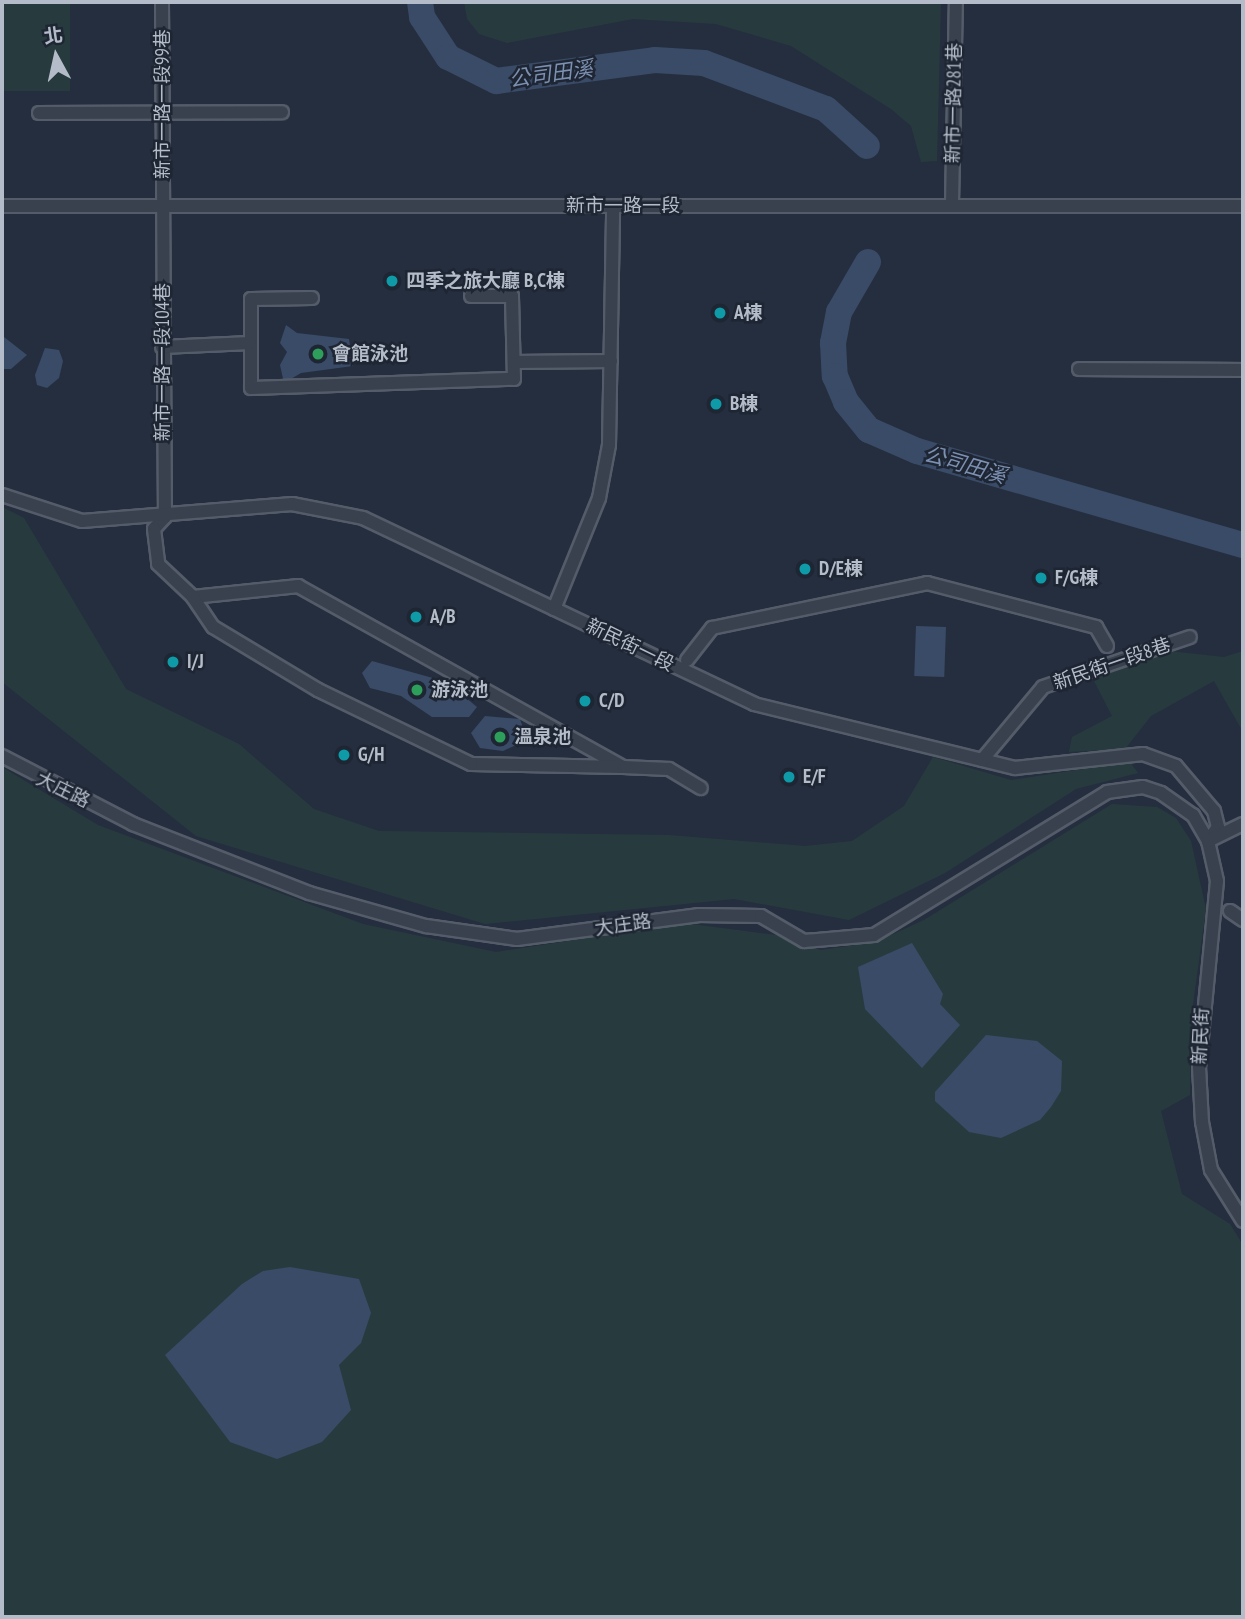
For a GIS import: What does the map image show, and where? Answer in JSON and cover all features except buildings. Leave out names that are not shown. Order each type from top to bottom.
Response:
[{"type":"street","name":"新市一路一段99巷","points":[[162,2],[162,206]]},
{"type":"street","name":"新市一路281巷","points":[[953,204],[956,2]]},
{"type":"street","points":[[39,113],[282,112]]},
{"type":"street","name":"新市一路一段","points":[[2,206],[1243,206]]},
{"type":"street","name":"新市一路一段104巷","points":[[162,206],[165,517],[154,528],[158,564],[192,597]]},
{"type":"street","points":[[554,609],[599,498],[609,445],[613,206]]},
{"type":"street","points":[[312,298],[251,299],[251,388],[514,379],[512,296],[471,296]]},
{"type":"street","points":[[162,347],[250,343]]},
{"type":"street","points":[[514,362],[611,361]]},
{"type":"street","points":[[1079,369],[1243,370]]},
{"type":"street","name":"新民街一段","points":[[2,495],[82,521],[165,517],[292,504],[363,518],[754,705],[1015,768],[1154,758],[1176,766],[1214,811],[1218,827],[1208,841]]},
{"type":"street","points":[[687,660],[712,628],[927,583],[1096,627],[1107,646]]},
{"type":"street","points":[[623,767],[298,586],[192,597],[213,627],[318,690],[471,764],[670,769],[701,788]]},
{"type":"street","name":"新民街一段8巷","points":[[982,760],[1043,687],[1190,637]]},
{"type":"street","name":"大庄路","points":[[2,756],[133,824],[309,893],[426,926],[517,939],[699,915],[761,916],[804,941],[874,935],[1107,792],[1143,787],[1175,800],[1193,815],[1208,841]]},
{"type":"street","points":[[1208,841],[1243,824]]},
{"type":"street","name":"新民街","points":[[1208,841],[1217,881],[1202,1021],[1202,1122],[1211,1170],[1243,1221]]},
{"type":"street","points":[[1230,911],[1243,920]]},
{"type":"green space","points":[[2,2],[70,2],[70,91],[2,91]]},
{"type":"green space","points":[[464,2],[941,2],[937,161],[921,162],[911,126],[891,109],[791,46],[716,24],[633,19],[507,43],[479,34],[467,19]]},
{"type":"green space","points":[[2,507],[24,518],[126,689],[239,744],[314,809],[379,831],[669,835],[805,846],[852,841],[904,806],[933,757],[1011,780],[1130,762],[1138,773],[1076,789],[945,873],[849,920],[734,899],[485,924],[196,836],[2,682]]},
{"type":"green space","points":[[1169,651],[1224,657],[1243,651],[1243,732],[1214,681],[1151,716],[1125,749],[1069,752],[1072,737],[1112,716],[1093,679]]},
{"type":"green space","points":[[2,767],[98,825],[363,924],[496,952],[684,923],[776,935],[821,950],[876,942],[924,920],[1112,804],[1157,807],[1176,818],[1191,841],[1206,909],[1191,1019],[1190,1095],[1161,1111],[1182,1194],[1230,1224],[1243,1245],[1243,1617],[2,1617]]},
{"type":"water","name":"會館泳池","points":[[286,325],[297,333],[349,339],[353,366],[301,373],[284,383],[280,365],[287,352],[280,343]]},
{"type":"water","points":[[4,337],[27,355],[11,369],[2,369]]},
{"type":"water","points":[[45,348],[59,350],[63,361],[59,378],[47,388],[37,385],[35,375]]},
{"type":"water","points":[[916,626],[946,627],[944,677],[914,676]]},
{"type":"water","name":"游泳池","points":[[372,661],[447,682],[477,707],[469,717],[432,717],[401,696],[370,688],[362,673]]},
{"type":"water","name":"溫泉池","points":[[485,716],[520,719],[527,740],[503,751],[480,748],[471,733]]},
{"type":"water","points":[[912,943],[943,994],[940,1004],[960,1025],[922,1068],[865,1009],[858,967]]},
{"type":"water","points":[[986,1035],[1037,1041],[1062,1061],[1061,1091],[1051,1107],[1040,1120],[1001,1138],[969,1132],[935,1101],[935,1092]]},
{"type":"water","points":[[290,1267],[359,1279],[371,1313],[361,1343],[339,1365],[351,1410],[322,1442],[277,1459],[230,1442],[165,1355],[242,1284],[263,1271]]},
{"type":"waterway","name":"公司田溪","points":[[420,2],[422,17],[448,57],[496,81],[655,60],[704,63],[826,109],[867,146]]},
{"type":"waterway","name":"公司田溪","points":[[868,262],[839,312],[833,343],[835,376],[846,402],[869,430],[917,451],[1243,545]]},
{"type":"place","name":"四季之旅大廳 B,C棟","points":[[392,281]]},
{"type":"place","name":"A棟","points":[[720,313]]},
{"type":"place","name":"會館泳池","points":[[318,354]]},
{"type":"place","name":"B棟","points":[[716,404]]},
{"type":"place","name":"D/E棟","points":[[805,569]]},
{"type":"place","name":"F/G棟","points":[[1041,578]]},
{"type":"place","name":"A/B","points":[[416,617]]},
{"type":"place","name":"I/J","points":[[173,662]]},
{"type":"place","name":"游泳池","points":[[417,690]]},
{"type":"place","name":"C/D","points":[[585,701]]},
{"type":"place","name":"溫泉池","points":[[500,737]]},
{"type":"place","name":"G/H","points":[[344,755]]},
{"type":"place","name":"E/F","points":[[789,777]]}]
